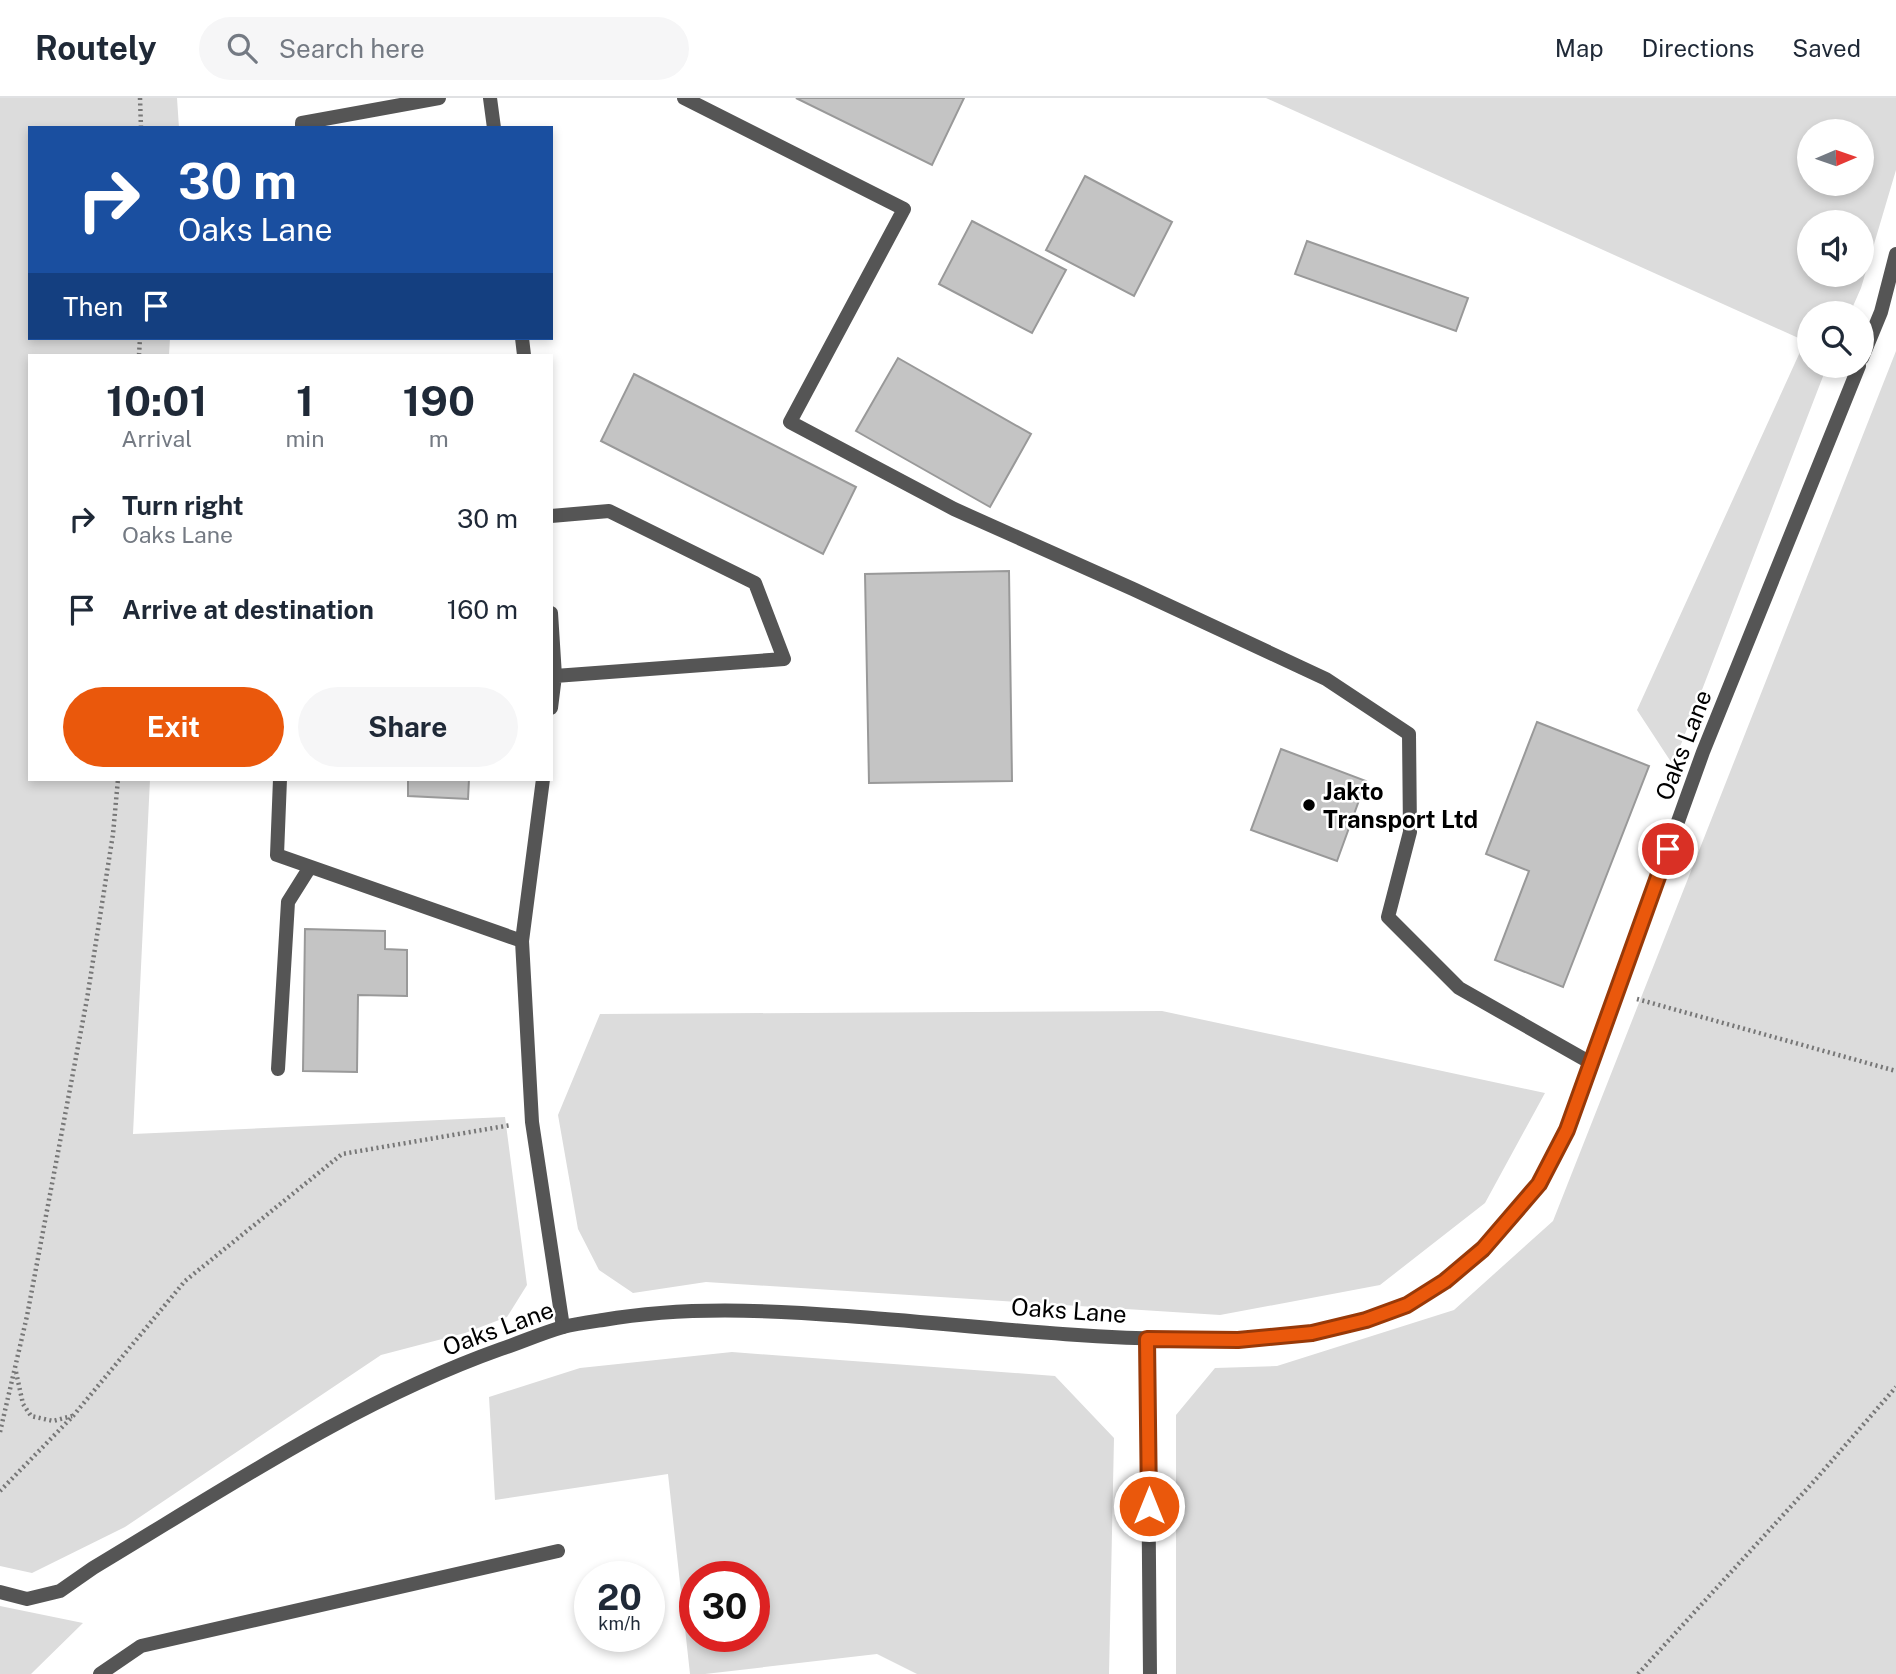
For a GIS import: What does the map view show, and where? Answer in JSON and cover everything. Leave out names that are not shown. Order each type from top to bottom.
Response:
[{"type":"street","points":[[302,126],[302,123],[388,102],[439,98]]},
{"type":"street","points":[[490,98],[494,126]]},
{"type":"street","points":[[684,98],[904,209],[790,422],[954,509],[1326,679],[1409,734],[1410,832],[1388,917],[1459,989],[1591,1063]]},
{"type":"street","points":[[1874,329],[1896,254]]},
{"type":"street","name":"Oaks Lane","points":[[0,1592],[27,1600],[60,1591],[93,1568],[337,1422],[384,1398],[474,1359],[563,1327],[636,1315],[709,1310],[784,1311],[1147,1339],[1238,1340],[1312,1333],[1366,1320],[1407,1305],[1445,1281],[1483,1249],[1539,1184],[1567,1130],[1703,752],[1854,378]]},
{"type":"street","points":[[553,516],[609,511],[755,583],[784,659],[555,676]]},
{"type":"street","points":[[553,644],[553,692]]},
{"type":"street","points":[[280,781],[277,855],[522,941]]},
{"type":"street","points":[[542,781],[522,941],[531,1122],[563,1327]]},
{"type":"street","points":[[278,1069],[288,902],[310,867]]},
{"type":"street","points":[[1147,1339],[1150,1674]]},
{"type":"street","points":[[100,1674],[141,1646],[558,1551]]},
{"type":"path","points":[[140,98],[141,126]]},
{"type":"path","points":[[0,1432],[27,1316],[87,999],[113,834],[118,781]]},
{"type":"path","points":[[1616,993],[1896,1071]]},
{"type":"path","points":[[0,1491],[73,1416],[185,1281],[342,1154],[531,1122]]},
{"type":"path","points":[[15,1368],[23,1404],[31,1416],[53,1421],[73,1416]]},
{"type":"path","points":[[1638,1674],[1896,1387]]},
{"type":"shaded area","points":[[0,98],[177,98],[179,126],[28,126],[28,340],[170,340],[169,354],[28,354],[28,781],[150,781],[133,1134],[505,1117],[527,1285],[507,1317],[465,1333],[381,1355],[125,1527],[32,1573],[0,1566]]},
{"type":"shaded area","points":[[1266,98],[1896,98],[1896,170],[1874,244],[1874,210],[1797,210],[1797,287],[1861,288],[1855,301],[1797,301],[1797,337]]},
{"type":"shaded area","points":[[1896,351],[1896,1674],[1176,1674],[1176,1415],[1215,1368],[1277,1366],[1454,1310],[1553,1221]]},
{"type":"shaded area","points":[[1797,359],[1797,378],[1822,378],[1673,765],[1637,710]]},
{"type":"shaded area","points":[[1162,1011],[1545,1093],[1485,1203],[1380,1285],[1220,1315],[706,1282],[633,1293],[599,1270],[578,1229],[558,1115],[600,1014]]},
{"type":"shaded area","points":[[732,1352],[1055,1376],[1114,1438],[1109,1674],[917,1674],[877,1654],[690,1674],[688,1652],[770,1652],[770,1561],[679,1561],[679,1574],[668,1474],[495,1500],[489,1397],[580,1368]]},
{"type":"shaded area","points":[[0,1606],[83,1623],[31,1674],[0,1674]]},
{"type":"building","points":[[796,98],[964,98],[932,165]]},
{"type":"building","points":[[1085,176],[1172,222],[1134,296],[1046,250]]},
{"type":"building","points":[[972,221],[1066,270],[1032,333],[939,284]]},
{"type":"building","points":[[1307,241],[1468,298],[1456,331],[1295,274]]},
{"type":"building","points":[[898,358],[1031,434],[990,507],[856,431]]},
{"type":"building","points":[[634,374],[856,487],[823,554],[601,441]]},
{"type":"building","points":[[1009,571],[1012,781],[869,783],[865,574]]},
{"type":"building","points":[[1537,722],[1649,766],[1563,987],[1495,960],[1529,871],[1486,854]]},
{"type":"building","name":"Jakto Transport Ltd","points":[[1281,749],[1366,781],[1337,861],[1251,830]]},
{"type":"building","points":[[408,781],[469,781],[468,799],[408,796]]},
{"type":"building","points":[[305,929],[385,931],[385,949],[407,950],[407,996],[358,995],[357,1072],[303,1071]]},
{"type":"place","name":"Jakto Transport Ltd","points":[[1309,805]]},
{"type":"route","points":[[1149,1506],[1147,1339],[1238,1340],[1312,1333],[1366,1320],[1407,1305],[1445,1281],[1483,1249],[1539,1184],[1567,1130],[1668,849]]}]
